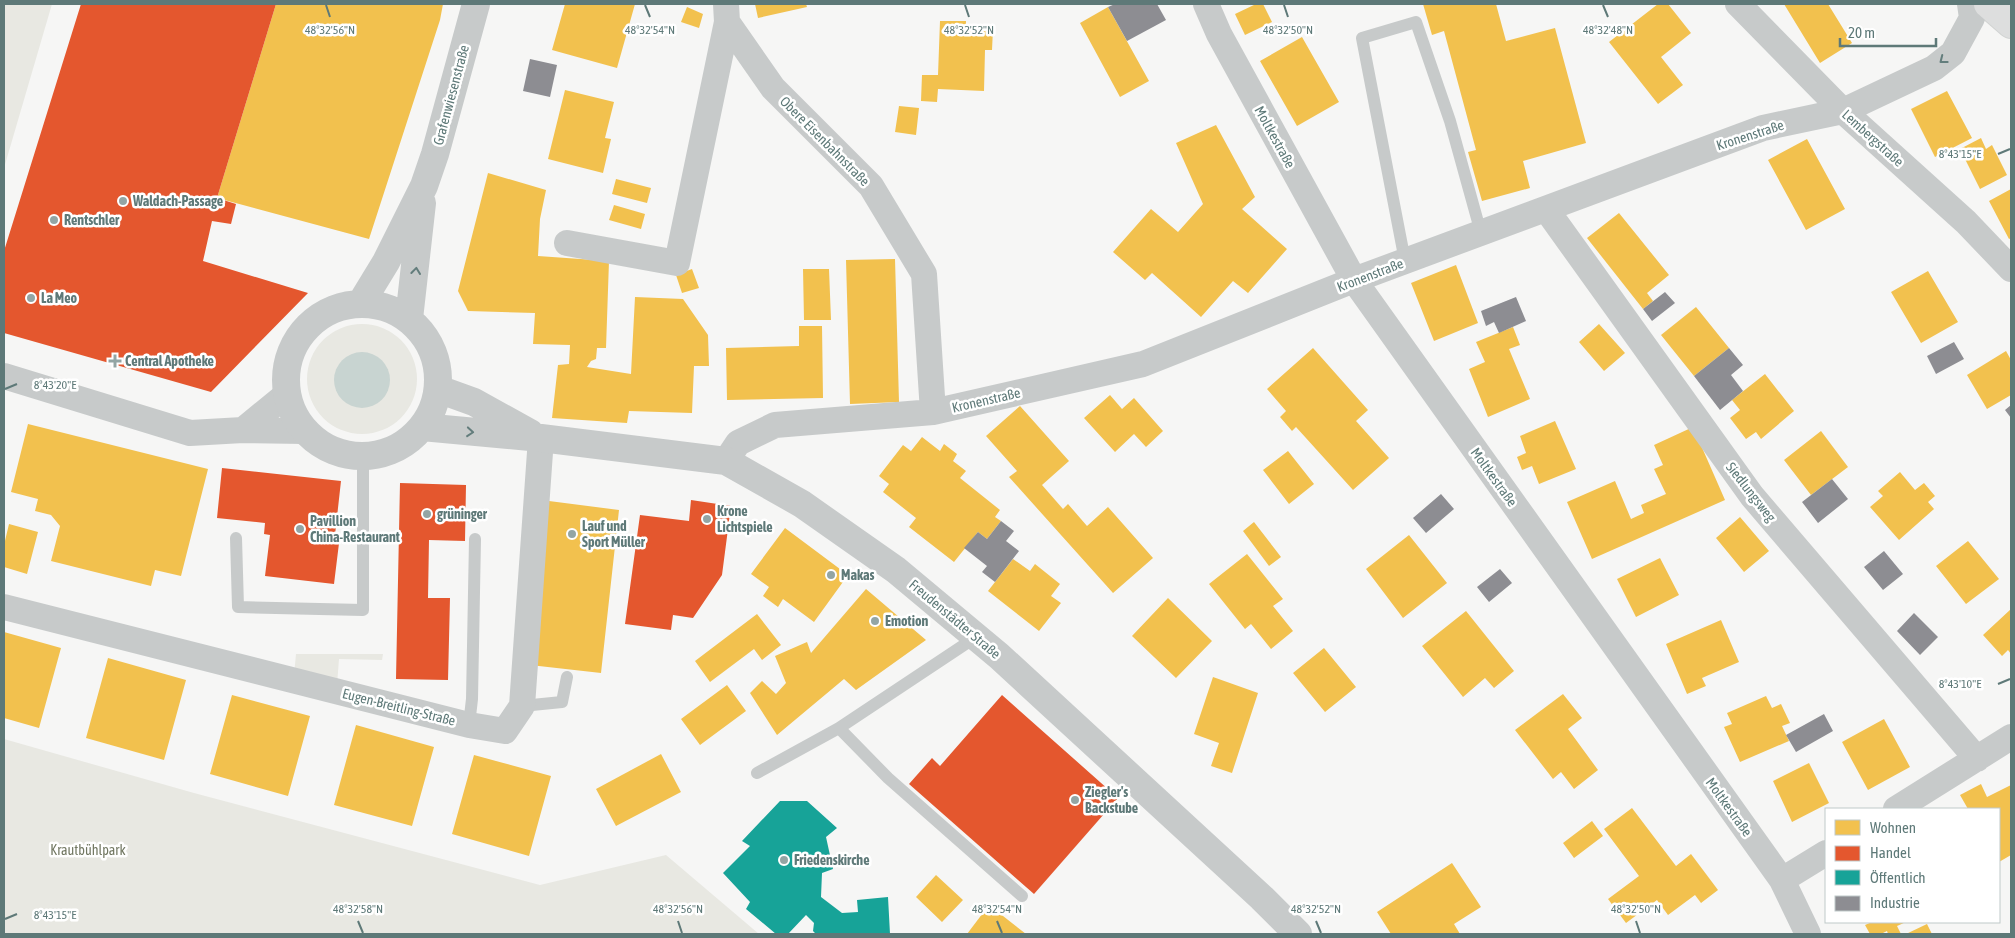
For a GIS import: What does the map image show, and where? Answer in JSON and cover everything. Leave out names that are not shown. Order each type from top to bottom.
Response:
[{"type":"main road","points":[[1988,4],[2011,24]]},
{"type":"street","name":"Grafenwiesenstraße","points":[[361,303],[386,262],[424,186],[435,154],[476,4]]},
{"type":"street","name":"Moltkestraße","points":[[1206,4],[1219,34],[1354,280],[1782,880],[1808,934]]},
{"type":"street","name":"Lembergstraße","points":[[1738,4],[1842,111],[1966,222],[2011,269]]},
{"type":"street","name":"Kronenstraße","points":[[726,461],[738,443],[774,425],[933,412],[1143,364],[1354,280],[1763,128],[1842,111],[1934,68],[1953,53],[1972,18],[1970,4]]},
{"type":"street","name":"Obere Eisenbahnstraße","points":[[567,243],[677,263],[727,13]]},
{"type":"street","name":"Obere Eisenbahnstraße","points":[[727,13],[773,88],[870,186],[924,274],[933,412]]},
{"type":"street","name":"Grafenwiesenstraße","points":[[409,319],[424,186]]},
{"type":"street","name":"Siedlungsweg","points":[[1546,209],[1752,496],[1977,760]]},
{"type":"street","points":[[361,303],[393,310],[409,319],[426,339],[437,363],[438,389],[433,409],[422,427],[404,444],[382,454],[363,456],[338,452],[320,444],[305,431],[294,414],[287,394],[286,370],[292,347],[306,327],[324,312],[347,304],[361,303]]},
{"type":"street","points":[[4,376],[190,432],[243,430],[305,431]]},
{"type":"street","name":"Freudenstädter Straße","points":[[438,389],[474,402],[540,438]]},
{"type":"street","points":[[243,430],[287,394]]},
{"type":"street","name":"Freudenstädter Straße","points":[[422,427],[540,438],[726,461],[802,504],[896,570],[976,637],[1262,898],[1298,934]]},
{"type":"street","points":[[522,706],[540,438]]},
{"type":"street","name":"Eugen-Breitling-Straße","points":[[4,607],[469,725],[505,731],[522,706]]},
{"type":"street","points":[[1898,808],[2011,737]]},
{"type":"street","points":[[1782,880],[1825,854]]},
{"type":"lane","points":[[1405,261],[1362,38],[1416,22],[1450,121],[1481,233]]},
{"type":"lane","points":[[236,538],[238,607],[363,610],[363,456]]},
{"type":"lane","points":[[469,725],[472,699],[475,538]]},
{"type":"lane","points":[[757,773],[839,728],[976,637]]},
{"type":"lane","points":[[522,706],[562,702],[567,677]]},
{"type":"lane","points":[[839,728],[888,778],[1022,896]]},
{"type":"green space","points":[[4,4],[52,4],[4,168]]},
{"type":"green space","points":[[362,324],[383,328],[401,340],[413,358],[417,379],[413,400],[401,418],[383,430],[362,434],[341,430],[323,418],[311,400],[307,379],[311,358],[323,340],[341,328]]},
{"type":"green space","points":[[296,654],[383,654],[382,660],[339,659],[337,685],[294,675]]},
{"type":"green space","name":"Krautbühlpark","points":[[4,739],[194,793],[540,885],[666,855],[759,934],[4,934]]},
{"type":"shaded area","points":[[362,352],[373,354],[382,360],[388,369],[390,380],[388,391],[382,400],[373,406],[362,408],[351,406],[342,400],[336,391],[334,380],[336,369],[342,360],[351,354]]},
{"type":"building: Wohnen","points":[[276,4],[443,4],[440,20],[369,239],[217,198]]},
{"type":"building: Wohnen","points":[[565,4],[635,4],[617,68],[552,50]]},
{"type":"building: Wohnen","points":[[755,4],[806,4],[807,7],[758,18]]},
{"type":"building: Wohnen","points":[[1256,4],[1263,4],[1272,22],[1245,35],[1235,14]]},
{"type":"building: Wohnen","points":[[1423,4],[1496,4],[1506,41],[1555,28],[1586,143],[1523,161],[1530,188],[1482,201],[1468,152],[1476,150],[1444,31],[1432,35]]},
{"type":"building: Wohnen","points":[[1658,4],[1668,4],[1691,33],[1661,57],[1683,85],[1658,104],[1609,42]]},
{"type":"building: Wohnen","points":[[1784,4],[1828,4],[1852,43],[1820,63]]},
{"type":"building: Wohnen","points":[[687,7],[703,14],[699,28],[681,22]]},
{"type":"building: Wohnen","points":[[1108,7],[1149,81],[1120,97],[1080,23]]},
{"type":"building: Wohnen","points":[[940,21],[966,21],[966,28],[993,29],[992,50],[985,50],[984,91],[938,89],[937,102],[921,101],[922,75],[938,75]]},
{"type":"building: Wohnen","points":[[1302,37],[1339,102],[1297,126],[1260,61]]},
{"type":"building: Wohnen","points":[[565,90],[614,102],[605,138],[611,139],[603,173],[548,159]]},
{"type":"building: Wohnen","points":[[1947,91],[1972,138],[1935,157],[1911,109]]},
{"type":"building: Wohnen","points":[[899,106],[919,108],[916,135],[895,132]]},
{"type":"building: Wohnen","points":[[1216,125],[1255,197],[1242,209],[1287,249],[1248,293],[1233,281],[1201,317],[1152,273],[1145,280],[1113,252],[1151,209],[1178,232],[1203,204],[1176,143]]},
{"type":"building: Wohnen","points":[[1981,138],[1986,149],[1992,145],[2007,175],[1980,189],[1960,149]]},
{"type":"building: Wohnen","points":[[1807,139],[1845,209],[1806,230],[1768,160]]},
{"type":"building: Wohnen","points":[[488,173],[546,190],[540,219],[538,256],[609,261],[606,348],[597,348],[596,359],[591,361],[587,367],[631,374],[635,297],[683,299],[708,335],[709,366],[694,366],[692,413],[629,411],[627,423],[552,418],[558,365],[569,364],[570,345],[533,344],[535,313],[468,311],[458,291]]},
{"type":"building: Wohnen","points":[[616,179],[651,188],[647,203],[612,194]]},
{"type":"building: Wohnen","points":[[2011,189],[2011,238],[2009,239],[1989,201]]},
{"type":"building: Wohnen","points":[[614,205],[645,214],[641,229],[609,220]]},
{"type":"building: Wohnen","points":[[1619,213],[1669,275],[1647,293],[1653,301],[1643,309],[1587,238]]},
{"type":"building: Wohnen","points":[[895,259],[899,402],[850,404],[846,260]]},
{"type":"building: Wohnen","points":[[1456,265],[1478,323],[1434,341],[1411,283]]},
{"type":"building: Wohnen","points":[[692,269],[699,288],[682,293],[676,275]]},
{"type":"building: Wohnen","points":[[803,269],[829,269],[831,320],[804,320]]},
{"type":"building: Wohnen","points":[[1928,271],[1958,322],[1921,343],[1891,292]]},
{"type":"building: Wohnen","points":[[1696,307],[1729,348],[1694,376],[1661,335]]},
{"type":"building: Wohnen","points":[[1599,324],[1625,353],[1604,371],[1579,342]]},
{"type":"building: Wohnen","points":[[799,326],[822,326],[823,398],[727,400],[726,348],[799,346]]},
{"type":"building: Wohnen","points":[[1513,327],[1520,345],[1509,349],[1530,399],[1488,417],[1469,369],[1485,362],[1476,342]]},
{"type":"building: Wohnen","points":[[1313,348],[1368,410],[1356,421],[1389,458],[1353,490],[1296,427],[1292,431],[1280,417],[1286,411],[1267,389]]},
{"type":"building: Wohnen","points":[[2006,351],[2011,360],[2011,395],[1987,409],[1967,375]]},
{"type":"building: Wohnen","points":[[1765,374],[1794,411],[1761,439],[1756,432],[1746,439],[1730,418],[1740,410],[1732,400]]},
{"type":"building: Wohnen","points":[[1110,395],[1122,409],[1134,398],[1163,431],[1146,447],[1134,434],[1115,452],[1084,418]]},
{"type":"building: Wohnen","points":[[1020,406],[1069,461],[1042,485],[1063,509],[1068,504],[1087,526],[1108,507],[1153,558],[1113,593],[1009,477],[1017,471],[986,436]]},
{"type":"building: Wohnen","points":[[1555,421],[1576,469],[1539,484],[1532,466],[1522,470],[1517,457],[1526,453],[1520,436]]},
{"type":"building: Wohnen","points":[[28,424],[208,469],[181,576],[155,570],[151,586],[51,561],[60,526],[51,515],[35,511],[38,499],[11,492]]},
{"type":"building: Wohnen","points":[[1693,427],[1725,500],[1592,559],[1567,502],[1615,481],[1631,519],[1644,513],[1641,505],[1666,494],[1654,469],[1663,465],[1654,445]]},
{"type":"building: Wohnen","points":[[1821,431],[1848,467],[1811,495],[1784,460]]},
{"type":"building: Wohnen","points":[[922,437],[940,451],[944,444],[957,454],[953,461],[966,471],[960,478],[1000,510],[995,517],[1001,521],[987,539],[978,532],[954,562],[909,527],[916,518],[883,492],[889,484],[879,476],[903,445],[911,451]]},
{"type":"building: Wohnen","points":[[1288,451],[1314,484],[1289,504],[1263,470]]},
{"type":"building: Wohnen","points":[[1900,472],[1915,490],[1924,483],[1935,496],[1928,502],[1934,509],[1899,540],[1870,507],[1883,496],[1878,491]]},
{"type":"building: Wohnen","points":[[549,501],[619,510],[601,673],[530,665]]},
{"type":"building: Wohnen","points":[[1740,517],[1769,551],[1744,572],[1716,538]]},
{"type":"building: Wohnen","points":[[1254,522],[1281,557],[1269,566],[1243,531]]},
{"type":"building: Wohnen","points":[[9,524],[38,532],[27,574],[4,567],[4,545]]},
{"type":"building: Wohnen","points":[[785,528],[848,575],[814,622],[783,599],[778,607],[763,596],[769,587],[751,574]]},
{"type":"building: Wohnen","points":[[1409,535],[1447,583],[1403,618],[1366,569]]},
{"type":"building: Wohnen","points":[[1968,541],[1999,579],[1966,604],[1936,566]]},
{"type":"building: Wohnen","points":[[1247,554],[1283,599],[1273,606],[1293,631],[1271,649],[1251,624],[1245,629],[1209,584]]},
{"type":"building: Wohnen","points":[[1660,558],[1679,595],[1636,617],[1617,579]]},
{"type":"building: Wohnen","points":[[1013,559],[1030,571],[1035,564],[1060,584],[1051,596],[1061,603],[1039,631],[988,591]]},
{"type":"building: Wohnen","points":[[866,589],[926,640],[856,690],[844,679],[777,735],[750,693],[762,681],[776,694],[786,683],[775,656],[807,642],[811,653]]},
{"type":"building: Wohnen","points":[[1168,598],[1212,641],[1176,678],[1132,636]]},
{"type":"building: Wohnen","points":[[2011,609],[2011,654],[2008,650],[2002,656],[1983,635]]},
{"type":"building: Wohnen","points":[[1466,611],[1514,671],[1494,688],[1485,678],[1463,697],[1422,646]]},
{"type":"building: Wohnen","points":[[757,614],[781,645],[762,660],[754,649],[710,682],[695,661]]},
{"type":"building: Wohnen","points":[[1721,620],[1739,662],[1702,678],[1706,686],[1687,694],[1666,644]]},
{"type":"building: Wohnen","points":[[4,632],[61,648],[39,728],[4,718]]},
{"type":"building: Wohnen","points":[[1324,648],[1356,687],[1325,712],[1293,673]]},
{"type":"building: Wohnen","points":[[108,658],[186,680],[164,760],[86,738]]},
{"type":"building: Wohnen","points":[[1213,677],[1258,693],[1232,773],[1211,766],[1219,743],[1194,734]]},
{"type":"building: Wohnen","points":[[727,685],[746,711],[700,745],[681,719]]},
{"type":"building: Wohnen","points":[[1563,694],[1582,718],[1568,729],[1598,770],[1574,789],[1561,772],[1553,779],[1515,730]]},
{"type":"building: Wohnen","points":[[232,695],[310,716],[288,796],[210,774]]},
{"type":"building: Wohnen","points":[[1766,696],[1772,708],[1781,704],[1790,723],[1782,726],[1789,741],[1740,762],[1724,727],[1732,724],[1727,713]]},
{"type":"building: Wohnen","points":[[1884,719],[1910,767],[1868,790],[1842,742]]},
{"type":"building: Wohnen","points":[[356,725],[434,747],[412,826],[334,805]]},
{"type":"building: Wohnen","points":[[661,754],[681,792],[616,826],[596,789]]},
{"type":"building: Wohnen","points":[[474,755],[551,776],[529,856],[452,834]]},
{"type":"building: Wohnen","points":[[1809,763],[1829,803],[1792,822],[1773,781]]},
{"type":"building: Wohnen","points":[[1981,784],[1987,797],[2011,785],[2011,855],[2000,861],[2000,808],[1967,808],[1960,795]]},
{"type":"building: Wohnen","points":[[1632,808],[1676,866],[1691,854],[1718,890],[1701,903],[1695,895],[1668,915],[1657,900],[1626,923],[1608,899],[1639,876],[1604,829]]},
{"type":"building: Wohnen","points":[[1592,821],[1603,836],[1574,858],[1563,843]]},
{"type":"building: Wohnen","points":[[1452,863],[1481,907],[1454,924],[1460,934],[1391,934],[1377,912]]},
{"type":"building: Wohnen","points":[[936,875],[963,900],[942,922],[916,897]]},
{"type":"building: Wohnen","points":[[989,905],[1026,934],[967,934]]},
{"type":"building: Wohnen","points":[[1870,923],[1904,923],[1897,926],[1901,934],[1888,934],[1887,931],[1881,934],[1870,934],[1865,925]]},
{"type":"building: Wohnen","points":[[1927,924],[1932,934],[1906,934]]},
{"type":"building: Handel","name":"Waldach-Passage","points":[[81,4],[276,4],[217,198],[236,204],[231,224],[212,221],[203,261],[308,293],[211,392],[4,333],[4,251]]},
{"type":"building: Handel","name":"Pavillion China-Restaurant","points":[[222,468],[341,481],[335,535],[340,535],[334,584],[265,576],[270,535],[264,534],[265,523],[217,518]]},
{"type":"building: Handel","points":[[400,483],[466,485],[465,541],[429,540],[428,598],[450,598],[448,680],[396,679]]},
{"type":"building: Handel","points":[[691,500],[731,506],[722,575],[693,618],[673,615],[671,630],[625,624],[640,515],[689,521]]},
{"type":"building: Handel","points":[[1002,695],[1118,798],[1034,894],[909,784],[932,758],[940,766]]},
{"type":"building: Öffentlich","name":"Friedenskirche","points":[[780,801],[807,801],[837,828],[826,837],[833,869],[822,873],[821,897],[842,913],[858,912],[857,900],[888,897],[890,934],[816,934],[813,931],[814,923],[806,915],[788,934],[776,934],[746,909],[750,902],[723,873],[750,846],[742,841]]},
{"type":"building: Industrie","points":[[1115,4],[1157,4],[1166,20],[1127,41],[1108,7]]},
{"type":"building: Industrie","points":[[530,59],[557,65],[550,97],[523,91]]},
{"type":"building: Industrie","points":[[1665,292],[1675,303],[1652,321],[1643,309]]},
{"type":"building: Industrie","points":[[1516,297],[1526,321],[1499,333],[1494,322],[1486,326],[1481,311]]},
{"type":"building: Industrie","points":[[1954,342],[1964,359],[1936,374],[1927,356]]},
{"type":"building: Industrie","points":[[1729,348],[1743,365],[1731,375],[1743,391],[1720,410],[1694,376]]},
{"type":"building: Industrie","points":[[2011,405],[2011,418],[2005,410]]},
{"type":"building: Industrie","points":[[1832,479],[1848,499],[1818,523],[1802,502]]},
{"type":"building: Industrie","points":[[1441,494],[1454,509],[1426,533],[1413,518]]},
{"type":"building: Industrie","points":[[1001,521],[1014,531],[1006,541],[1019,551],[995,582],[982,572],[987,566],[964,548],[978,532],[987,539]]},
{"type":"building: Industrie","points":[[1884,551],[1903,574],[1883,590],[1864,567]]},
{"type":"building: Industrie","points":[[1500,569],[1512,583],[1489,602],[1477,587]]},
{"type":"building: Industrie","points":[[1914,613],[1938,637],[1920,655],[1897,631]]},
{"type":"building: Industrie","points":[[1824,714],[1833,731],[1796,752],[1786,735]]},
{"type":"place","name":"Waldach-Passage","points":[[123,201]]},
{"type":"place","name":"Rentschler","points":[[54,220]]},
{"type":"place","name":"La Meo","points":[[31,298]]},
{"type":"place","name":"Central Apotheke","points":[[115,361]]},
{"type":"place","name":"grüninger","points":[[427,514]]},
{"type":"place","name":"Krone Lichtspiele","points":[[707,519]]},
{"type":"place","name":"Pavillion China-Restaurant","points":[[300,529]]},
{"type":"place","name":"Lauf und Sport Müller","points":[[572,534]]},
{"type":"place","name":"Makas","points":[[831,575]]},
{"type":"place","name":"Emotion","points":[[875,621]]},
{"type":"place","name":"Ziegler's Backstube","points":[[1075,800]]},
{"type":"place","name":"Friedenskirche","points":[[784,860]]}]
